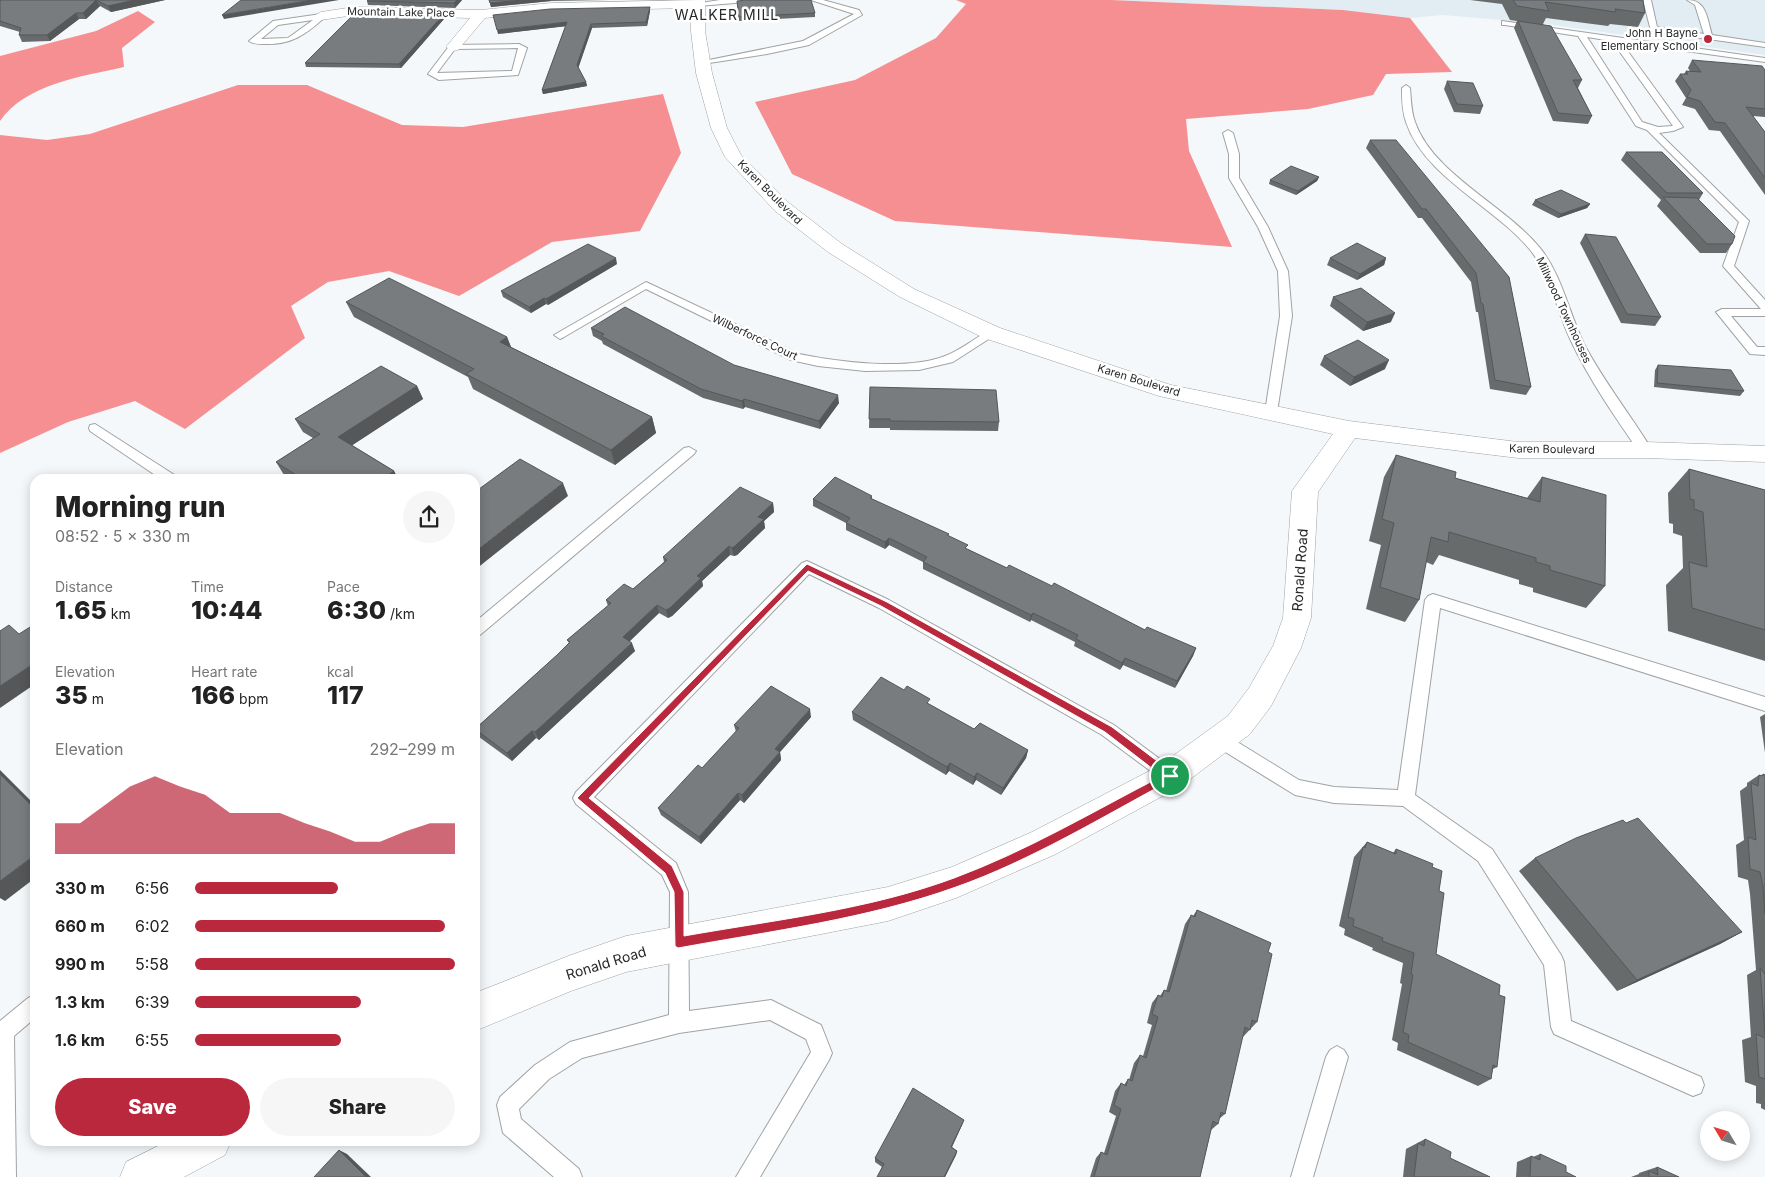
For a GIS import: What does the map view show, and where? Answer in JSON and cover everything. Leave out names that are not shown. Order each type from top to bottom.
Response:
[{"type":"street","name":"Mountain Lake Place","points":[[321,16],[354,11],[481,14],[551,7],[698,2]]},
{"type":"street","name":"Karen Boulevard","points":[[698,2],[698,31],[703,62],[719,128],[734,157],[782,207],[835,248],[907,293],[992,333],[1167,390],[1349,430],[1518,450],[1645,450],[1765,454]]},
{"type":"street","name":"Mountain Lake Place","points":[[453,47],[481,14]]},
{"type":"street","name":"Ronald Road","points":[[480,1010],[571,973],[626,954],[888,904],[956,882],[1044,843],[1170,776],[1239,724],[1260,697],[1287,648],[1297,618],[1305,491],[1349,430]]},
{"type":"street","points":[[141,1177],[202,1146]]},
{"type":"lane","points":[[698,2],[746,0]]},
{"type":"lane","points":[[703,62],[767,52],[806,43],[858,15],[856,12],[815,0]]},
{"type":"lane","points":[[1647,0],[1654,29],[1765,46]]},
{"type":"lane","points":[[1691,0],[1698,4],[1709,38]]},
{"type":"lane","points":[[321,16],[296,39],[288,42],[253,41],[276,23],[321,16]]},
{"type":"lane","points":[[1505,23],[1765,60]]},
{"type":"lane","points":[[1581,34],[1639,124],[1651,130],[1744,221],[1741,234],[1729,255],[1728,266],[1765,307]]},
{"type":"lane","points":[[1616,40],[1678,128],[1666,131],[1651,130]]},
{"type":"lane","name":"Mountain Lake Place","points":[[519,46],[523,48],[515,72],[508,74],[433,76],[453,47],[519,46]]},
{"type":"lane","name":"Millwood Townhouses","points":[[1406,88],[1411,124],[1432,155],[1455,178],[1504,217],[1536,250],[1544,263],[1577,342],[1601,388],[1645,450]]},
{"type":"lane","points":[[1228,132],[1234,154],[1234,178],[1263,227],[1283,271],[1286,316],[1271,412]]},
{"type":"lane","name":"Wilberforce Court","points":[[560,335],[646,285],[771,346],[818,362],[865,367],[918,366],[949,359],[992,333]]},
{"type":"lane","points":[[1765,313],[1722,312],[1754,351],[1765,351]]},
{"type":"lane","points":[[95,428],[164,474]]},
{"type":"lane","points":[[480,627],[689,451]]},
{"type":"lane","points":[[679,1023],[679,892],[669,869],[582,798],[807,567],[884,604],[1108,730],[1170,776]]},
{"type":"lane","points":[[1406,798],[1433,600],[1765,704]]},
{"type":"lane","points":[[1220,740],[1295,787],[1334,795],[1406,798],[1485,855],[1554,962],[1560,1027],[1693,1084]]},
{"type":"lane","points":[[5,1177],[2,1028],[30,1008]]},
{"type":"lane","points":[[571,1177],[511,1125],[508,1105],[542,1072],[577,1049],[679,1023],[771,1010],[814,1032],[822,1054],[747,1177]]},
{"type":"lane","points":[[1302,1177],[1337,1057]]},
{"type":"shaded area","points":[[956,0],[1111,0],[1343,10],[1410,18],[1452,72],[1386,74],[1373,95],[1308,109],[1186,119],[1189,151],[1232,247],[895,221],[792,174],[755,102],[855,80],[936,38],[966,4]]},
{"type":"shaded area","name":"John H Bayne Elementary School","points":[[1111,0],[1765,0],[1765,55],[1539,23],[1442,15],[1410,18],[1343,10]]},
{"type":"shaded area","points":[[138,11],[155,22],[122,48],[124,67],[74,78],[40,90],[24,98],[11,108],[0,121],[0,56],[96,31]]},
{"type":"shaded area","points":[[238,85],[307,85],[402,125],[463,127],[663,94],[681,153],[640,231],[552,242],[459,296],[389,271],[328,282],[291,306],[305,338],[185,429],[135,401],[68,422],[0,453],[0,135],[47,140],[90,134]]},
{"type":"building","points":[[0,0],[96,0],[83,13],[76,13],[47,35],[19,35],[21,28],[0,21]]},
{"type":"building","points":[[96,0],[135,0],[108,6]]},
{"type":"building","points":[[241,0],[312,0],[222,15]]},
{"type":"building","points":[[368,0],[457,0],[454,3]]},
{"type":"building","points":[[489,0],[524,0],[490,3]]},
{"type":"building","points":[[811,0],[815,13],[739,17],[737,1]]},
{"type":"building","points":[[1513,0],[1643,0],[1645,13],[1615,9],[1616,12],[1545,2],[1549,11],[1517,6]]},
{"type":"building","points":[[650,7],[646,22],[591,24],[577,65],[586,82],[542,90],[567,22],[497,30],[493,15],[550,9]]},
{"type":"building","points":[[355,13],[443,15],[399,64],[305,63]]},
{"type":"building","points":[[1518,21],[1551,26],[1582,80],[1573,80],[1592,116],[1558,113]]},
{"type":"building","points":[[1692,60],[1762,66],[1765,70],[1765,109],[1746,107],[1765,132],[1765,178],[1725,123],[1715,122],[1700,101],[1687,97],[1691,90],[1680,74],[1688,74],[1686,71],[1701,72]]},
{"type":"building","points":[[1447,81],[1473,83],[1483,106],[1457,104]]},
{"type":"building","points":[[1370,140],[1396,140],[1509,277],[1531,387],[1495,380],[1476,273],[1426,209],[1422,209]]},
{"type":"building","points":[[1626,152],[1662,152],[1703,193],[1667,193]]},
{"type":"building","points":[[1291,166],[1319,177],[1298,191],[1270,180]]},
{"type":"building","points":[[1561,190],[1590,204],[1561,214],[1535,200]]},
{"type":"building","points":[[1663,197],[1697,198],[1735,236],[1732,244],[1707,244]]},
{"type":"building","points":[[1585,234],[1616,237],[1661,317],[1627,314]]},
{"type":"building","points":[[1357,243],[1386,258],[1360,274],[1330,258]]},
{"type":"building","points":[[588,244],[616,258],[529,307],[501,291]]},
{"type":"building","points":[[389,278],[507,337],[500,342],[652,417],[611,450],[466,374],[474,369],[346,302]]},
{"type":"building","points":[[1361,288],[1395,313],[1367,322],[1333,297]]},
{"type":"building","points":[[625,307],[734,365],[838,395],[819,421],[744,399],[742,401],[701,389],[601,336],[604,334],[591,328]]},
{"type":"building","points":[[1358,340],[1389,360],[1354,377],[1324,356]]},
{"type":"building","points":[[1658,365],[1731,370],[1744,391],[1657,383]]},
{"type":"building","points":[[381,366],[417,386],[338,437],[394,471],[390,474],[294,474],[276,462],[320,434],[295,419]]},
{"type":"building","points":[[870,387],[996,390],[999,422],[890,421],[890,419],[869,419]]},
{"type":"building","points":[[1396,455],[1456,472],[1455,478],[1540,502],[1542,477],[1606,495],[1605,586],[1550,570],[1550,566],[1536,562],[1536,558],[1449,532],[1448,542],[1431,537],[1419,600],[1380,587],[1394,523],[1382,519]]},
{"type":"building","points":[[520,459],[563,483],[480,548],[480,488]]},
{"type":"building","points":[[1689,469],[1765,490],[1765,630],[1692,608],[1689,562],[1707,567],[1703,512],[1694,509],[1694,500],[1690,499]]},
{"type":"building","points":[[835,477],[872,496],[870,498],[949,534],[947,535],[968,545],[965,548],[1007,568],[1009,565],[1052,586],[1054,583],[1145,630],[1147,627],[1196,648],[1177,681],[1125,658],[1122,663],[1076,639],[1078,635],[1033,613],[1031,615],[923,562],[927,557],[889,538],[885,542],[846,523],[850,518],[813,499]]},
{"type":"building","points":[[740,487],[773,503],[758,517],[764,519],[735,546],[732,548],[729,546],[697,576],[701,578],[670,608],[666,610],[657,605],[623,637],[632,643],[535,732],[532,731],[507,753],[480,733],[480,724],[557,655],[570,642],[567,640],[611,603],[606,600],[624,584],[633,589],[667,560],[663,557]]},
{"type":"building","points":[[9,625],[19,634],[30,627],[30,666],[0,686],[0,631]]},
{"type":"building","points":[[881,677],[904,690],[907,686],[930,699],[927,703],[974,729],[980,723],[1028,750],[1003,788],[977,773],[974,777],[950,763],[947,767],[852,712]]},
{"type":"building","points":[[771,686],[810,709],[775,749],[780,752],[742,795],[738,793],[699,837],[658,808],[698,765],[702,768],[739,728],[734,725]]},
{"type":"building","points":[[0,774],[30,804],[30,859],[0,881]]},
{"type":"building","points":[[1763,774],[1765,775],[1765,914],[1760,872],[1750,869],[1748,837],[1756,840],[1751,783],[1758,786],[1759,775],[1763,776]]},
{"type":"building","points":[[1638,818],[1742,932],[1637,980],[1535,858],[1576,838],[1623,820],[1626,823]]},
{"type":"building","points":[[1367,842],[1396,854],[1396,849],[1433,864],[1432,867],[1442,871],[1439,891],[1444,893],[1436,954],[1500,985],[1499,995],[1505,997],[1497,1067],[1493,1065],[1491,1079],[1408,1042],[1409,1035],[1403,1032],[1413,975],[1411,974],[1414,953],[1382,941],[1383,938],[1353,926],[1354,919],[1348,917],[1363,847],[1365,848]]},
{"type":"building","points":[[1197,910],[1271,943],[1268,952],[1272,954],[1257,1022],[1252,1020],[1250,1030],[1245,1027],[1225,1114],[1221,1112],[1218,1124],[1213,1121],[1200,1177],[1094,1177],[1101,1152],[1107,1155],[1121,1109],[1114,1105],[1121,1083],[1126,1086],[1128,1079],[1132,1081],[1140,1055],[1146,1058],[1158,1017],[1152,1014],[1158,995],[1162,997],[1164,990],[1169,992],[1191,915],[1195,917]]},
{"type":"building","points":[[1760,968],[1765,974],[1765,1035]]},
{"type":"building","points":[[1756,1034],[1765,1038],[1765,1079],[1759,1077]]},
{"type":"building","points":[[913,1088],[964,1120],[951,1147],[957,1151],[944,1177],[877,1177],[884,1164],[875,1158]]},
{"type":"building","points":[[1425,1139],[1451,1152],[1450,1158],[1490,1177],[1414,1177],[1418,1143],[1424,1146]]},
{"type":"building","points":[[339,1150],[366,1177],[314,1177]]},
{"type":"building","points":[[1540,1154],[1566,1166],[1566,1172],[1576,1177],[1530,1177],[1531,1156],[1540,1160]]},
{"type":"building","points":[[1657,1167],[1679,1177],[1649,1177],[1649,1171],[1658,1175]]},
{"type":"place","name":"John H Bayne Elementary School","points":[[1708,39]]},
{"type":"district","name":"WALKER MILL","points":[[727,15]]},
{"type":"route","points":[[807,567],[884,604],[1108,730],[1170,776],[1044,843],[956,882],[888,904],[678,943],[679,892],[669,869],[582,798],[807,567]]}]
